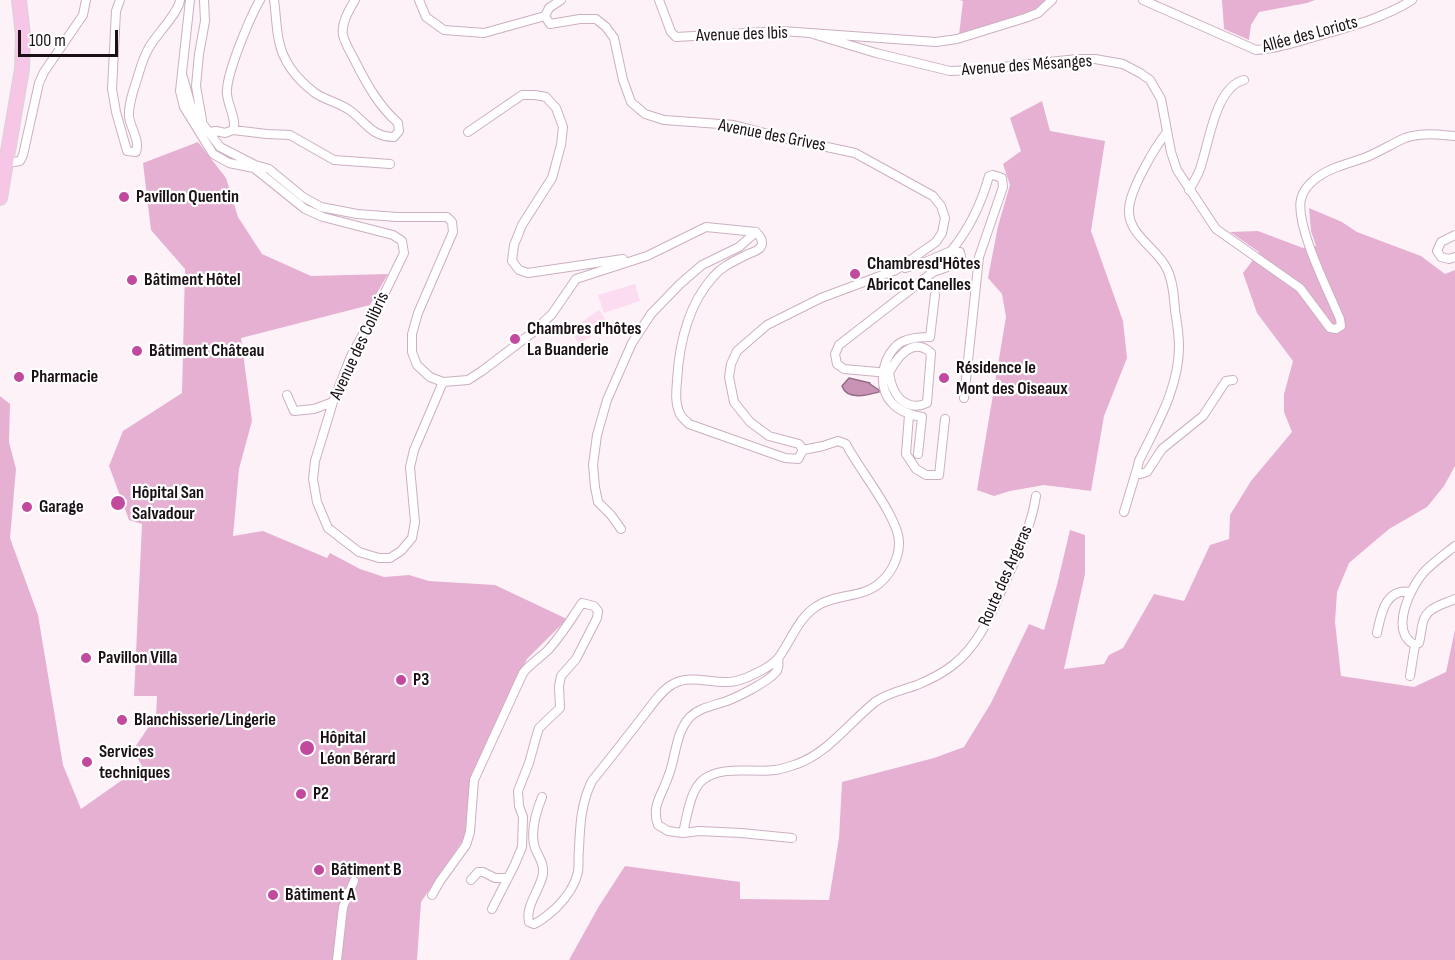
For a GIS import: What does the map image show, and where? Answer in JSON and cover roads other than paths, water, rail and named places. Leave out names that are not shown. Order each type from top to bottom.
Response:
[{"type":"main road","points":[[1,201],[21,76],[23,35],[19,0]]},
{"type":"street","points":[[9,161],[20,161],[23,155],[39,83],[83,15],[86,0]]},
{"type":"street","points":[[120,0],[116,11],[112,89],[127,151],[136,152],[138,146],[129,118],[129,106],[148,49],[177,11],[180,0]]},
{"type":"street","points":[[190,0],[182,72],[191,106],[200,127],[208,132],[220,147],[255,167],[269,169],[303,197],[321,207],[397,218],[447,217],[452,222],[453,232],[418,313],[412,334],[412,352],[417,365],[430,377],[443,382],[468,380],[482,371],[532,333],[552,314],[576,279],[647,256],[706,227],[756,232],[762,242],[759,248],[722,268],[696,301],[679,355],[676,396],[679,412],[689,424],[785,458],[798,459],[803,450],[838,441],[846,444],[894,522],[900,540],[898,553],[891,570],[876,586],[858,593],[831,598],[815,607],[800,621],[778,659],[760,671],[736,681],[682,680],[672,684],[658,697],[592,781],[581,812],[578,871],[574,883],[565,898],[549,914],[534,924],[530,922],[528,910],[541,884],[543,871],[543,861],[533,837],[538,805],[542,798]]},
{"type":"street","points":[[200,127],[202,116],[196,86],[199,54],[206,21],[204,0]]},
{"type":"street","points":[[233,130],[235,123],[226,91],[250,17],[260,0]]},
{"type":"street","points":[[274,0],[279,43],[288,65],[301,80],[317,94],[351,111],[374,132],[394,137],[399,131],[398,123],[386,112],[368,88],[343,33],[347,12],[355,0]]},
{"type":"street","points":[[420,0],[426,17],[444,30],[484,33],[545,16],[549,8],[561,0]]},
{"type":"street","name":"Avenue des Ibis","points":[[659,0],[671,32],[676,37],[782,31],[813,34]]},
{"type":"street","points":[[813,34],[936,42],[957,39],[1038,13],[1052,0]]},
{"type":"street","name":"Allée des Loriots","points":[[1143,0],[1256,50],[1270,49],[1328,33],[1395,10],[1412,0]]},
{"type":"street","name":"Avenue des Grives","points":[[545,16],[549,24],[596,19],[606,27],[614,38],[623,80],[631,102],[645,114],[664,120],[734,125],[855,153],[933,196],[941,206],[945,218],[942,233],[936,242],[896,270]]},
{"type":"street","name":"Avenue des Mésanges","points":[[813,34],[866,51],[950,71],[1095,59],[1123,64],[1140,73],[1150,80],[1161,99],[1177,171],[1216,229],[1300,288],[1329,328],[1336,329],[1341,326],[1340,319],[1306,238],[1300,208],[1305,189],[1325,172],[1369,156],[1407,137],[1425,134],[1455,136]]},
{"type":"street","points":[[1189,190],[1200,169],[1221,100],[1238,81],[1244,80]]},
{"type":"street","points":[[468,132],[522,95],[546,97],[556,108],[563,127],[561,146],[552,178],[522,225],[514,245],[512,261],[519,270],[528,273],[647,256]]},
{"type":"street","name":"Avenue des Colibris","points":[[200,127],[213,154],[229,163],[255,167],[305,209],[323,217],[393,235],[402,241],[404,253],[351,356],[333,402],[315,461],[313,479],[317,502],[328,528],[359,552],[379,558],[390,558],[401,551],[412,538],[415,522],[410,467],[414,450],[443,382]]},
{"type":"street","points":[[208,132],[225,133],[233,130],[290,135],[334,160],[390,164]]},
{"type":"street","points":[[1124,513],[1139,461],[1171,395],[1178,370],[1179,345],[1168,270],[1132,227],[1129,210],[1134,190],[1159,142],[1167,132]]},
{"type":"street","points":[[803,450],[799,444],[769,436],[750,422],[734,402],[729,377],[731,364],[737,351],[767,325],[821,298],[951,251],[976,215],[989,176],[993,175],[1002,178],[1003,187],[979,256],[964,398]]},
{"type":"street","points":[[621,529],[598,502],[593,465],[597,435],[607,400],[632,343],[651,314],[680,284],[702,265],[739,247],[756,232]]},
{"type":"street","points":[[1455,235],[1441,242],[1437,251],[1441,257],[1449,259],[1455,257]]},
{"type":"street","points":[[886,373],[844,369],[837,364],[835,354],[839,345],[933,272],[962,262],[960,252],[951,251]]},
{"type":"street","points":[[918,454],[922,417],[909,415],[889,400],[884,387],[887,358],[895,347],[902,343],[914,338],[930,337],[935,295]]},
{"type":"street","points":[[926,348],[931,353],[927,403],[911,406],[905,403],[892,388],[886,373],[906,350],[926,348]]},
{"type":"street","points":[[1137,470],[1140,474],[1147,472],[1162,449],[1203,416],[1226,381],[1233,380]]},
{"type":"street","points":[[286,395],[294,411],[314,409],[333,402]]},
{"type":"street","points":[[909,415],[906,454],[916,469],[926,475],[939,475],[945,419]]},
{"type":"street","name":"Route des Argeras","points":[[683,833],[688,809],[696,788],[710,775],[722,772],[776,770],[798,764],[817,755],[878,700],[923,682],[953,664],[973,645],[986,624],[1021,548],[1033,516],[1036,496]]},
{"type":"street","points":[[1415,645],[1407,638],[1403,625],[1403,616],[1411,592],[1425,571],[1455,546]]},
{"type":"street","points":[[1377,633],[1384,606],[1390,599],[1405,591],[1411,592]]},
{"type":"street","points":[[1410,675],[1415,645],[1419,643],[1426,615],[1432,609],[1455,599]]},
{"type":"street","points":[[432,895],[466,844],[470,832],[474,780],[523,673],[546,653],[582,603],[594,606],[598,611],[597,618],[576,659],[561,676],[560,708],[539,728],[529,763],[521,780],[518,791],[519,806],[523,817],[522,847],[492,909]]},
{"type":"street","points":[[778,659],[779,665],[776,672],[756,687],[726,702],[698,710],[689,718],[682,728],[655,816],[658,825],[668,831],[792,838]]},
{"type":"street","points":[[523,817],[535,821]]},
{"type":"street","points":[[471,880],[478,872],[495,878],[508,878]]},
{"type":"street","points":[[337,960],[343,907],[354,881]]},
{"type":"place","name":"Pavillon Quentin","points":[[124,197]]},
{"type":"place","name":"Chambresd'Hôtes Abricot Canelles","points":[[855,274]]},
{"type":"place","name":"Bâtiment Hôtel","points":[[132,280]]},
{"type":"place","name":"Chambres d'hôtes La Buanderie","points":[[515,339]]},
{"type":"place","name":"Bâtiment Château","points":[[137,351]]},
{"type":"place","name":"Pharmacie","points":[[19,377]]},
{"type":"place","name":"Résidence le Mont des Oiseaux","points":[[944,378]]},
{"type":"place","name":"Hôpital San Salvadour","points":[[118,503]]},
{"type":"place","name":"Garage","points":[[27,507]]},
{"type":"place","name":"Pavillon Villa","points":[[86,658]]},
{"type":"place","name":"P3","points":[[401,680]]},
{"type":"place","name":"Blanchisserie/Lingerie","points":[[122,720]]},
{"type":"place","name":"Hôpital Léon Bérard","points":[[307,748]]},
{"type":"place","name":"Services techniques","points":[[87,762]]},
{"type":"place","name":"P2","points":[[301,794]]},
{"type":"place","name":"Bâtiment B","points":[[319,870]]},
{"type":"place","name":"Bâtiment A","points":[[273,895]]}]
